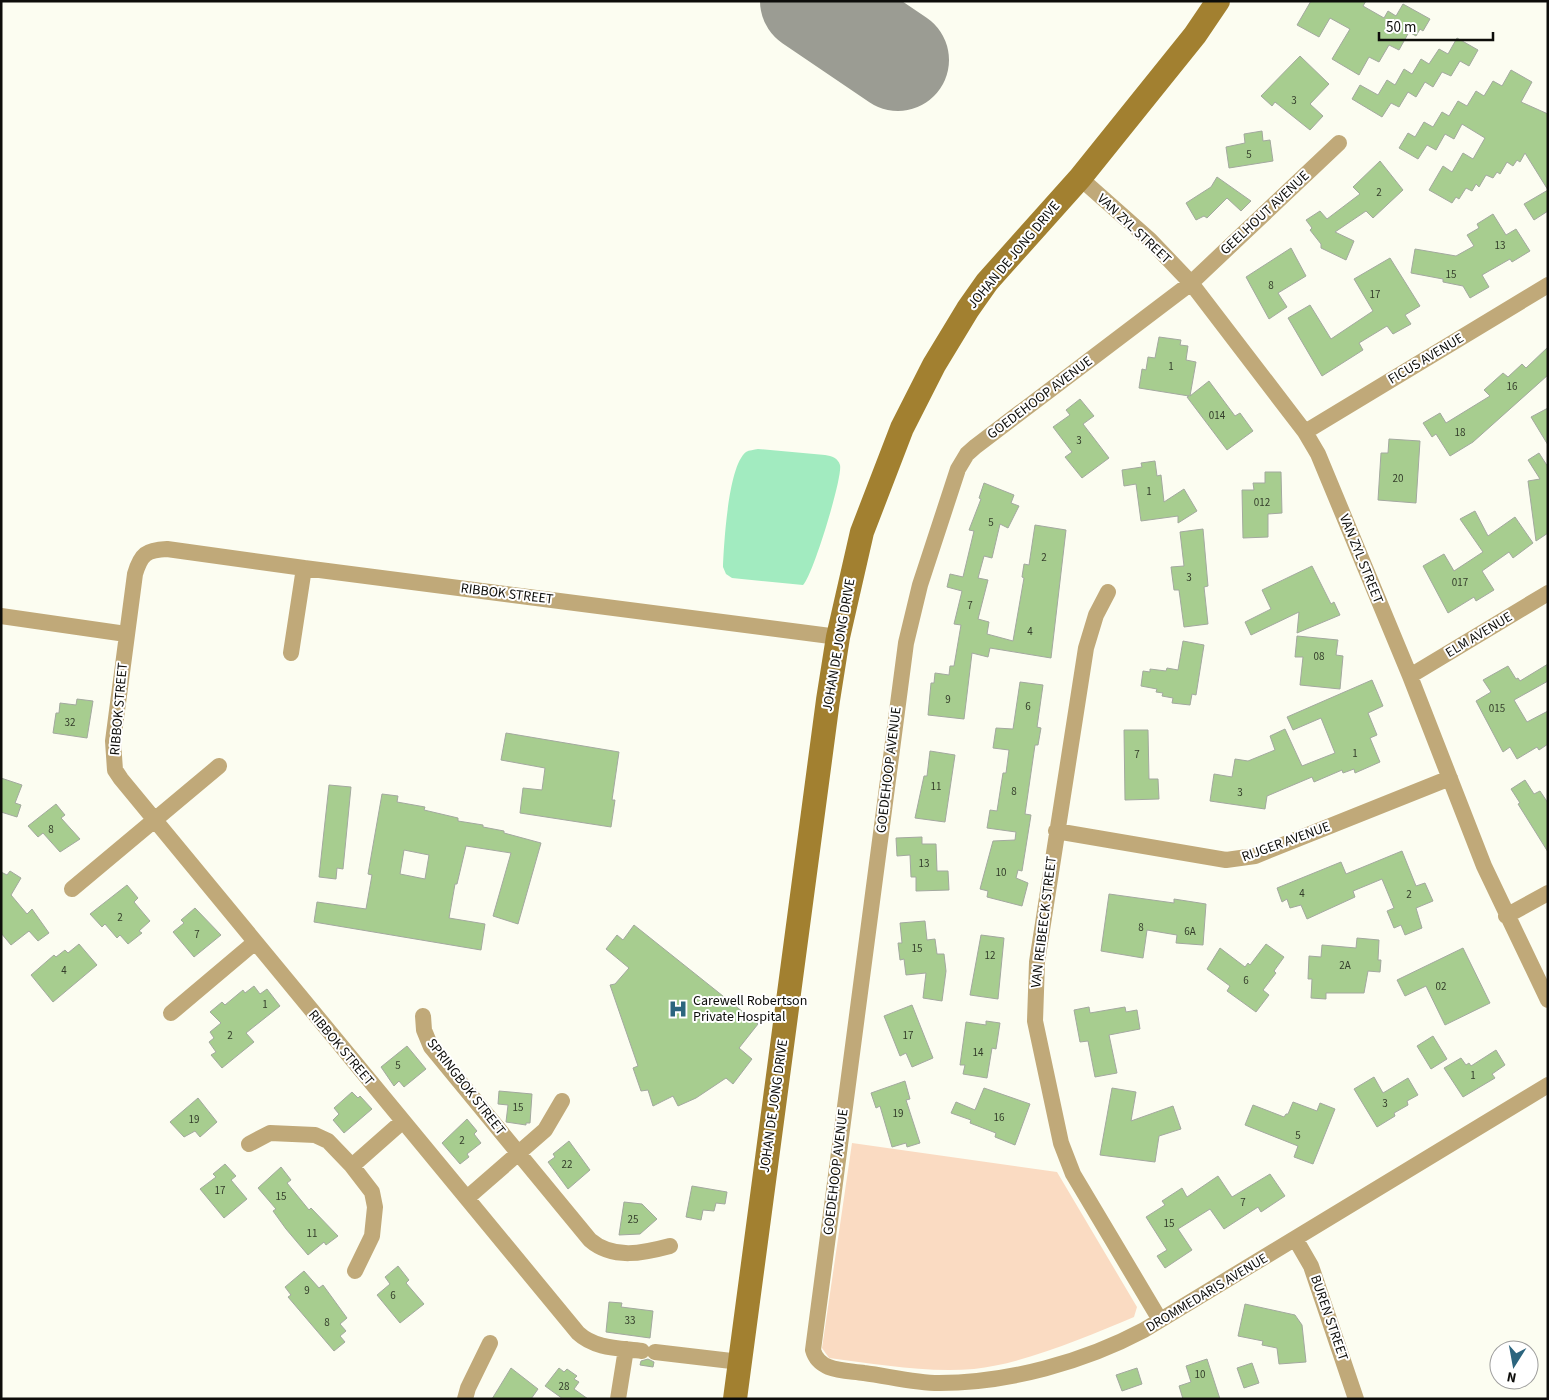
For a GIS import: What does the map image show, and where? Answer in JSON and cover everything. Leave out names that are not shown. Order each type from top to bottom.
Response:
[{"type":"street","name":"JOHAN DE JONG DRIVE","points":[[735,1399],[838,637],[862,532],[892,453],[923,385],[957,326],[988,282],[1080,178],[1195,35],[1218,1]]},
{"type":"street","name":"GEELHOUT AVENUE","points":[[1191,283],[1339,143]]},
{"type":"street","name":"VAN ZYL STREET","points":[[1080,178],[1150,240],[1191,283],[1305,432],[1318,454],[1410,676],[1506,916],[1548,1000]]},
{"type":"street","name":"GOEDEHOOP AVENUE","points":[[828,1367],[815,1358],[813,1350],[902,666],[920,585],[952,487],[961,462],[972,450],[1191,283]]},
{"type":"street","name":"FICUS AVENUE","points":[[1305,432],[1548,285]]},
{"type":"street","name":"RIBBOK STREET","points":[[740,1362],[641,1351],[589,1342],[578,1333],[254,943],[115,770],[113,756],[126,634],[139,559],[148,552],[167,549],[838,637]]},
{"type":"street","points":[[291,653],[304,568]]},
{"type":"street","name":"VAN REIBEECK STREET","points":[[1108,592],[1096,615],[1086,648],[1037,962],[1034,1021],[1061,1143],[1073,1174],[1160,1320]]},
{"type":"street","name":"ELM AVENUE","points":[[1410,676],[1548,593]]},
{"type":"street","points":[[1,616],[126,634]]},
{"type":"street","points":[[72,890],[219,766]]},
{"type":"street","name":"RIJGER AVENUE","points":[[1056,831],[1226,860],[1238,860],[1255,856],[1450,778]]},
{"type":"street","points":[[1506,916],[1548,893]]},
{"type":"street","points":[[172,1013],[254,943]]},
{"type":"street","name":"SPRINGBOK STREET","points":[[423,1016],[424,1030],[431,1047],[597,1246],[606,1250],[635,1254],[670,1246]]},
{"type":"street","name":"DROMMEDARIS AVENUE","points":[[828,1367],[937,1383],[976,1380],[1027,1371],[1082,1356],[1127,1339],[1296,1240],[1548,1085]]},
{"type":"street","points":[[467,1198],[546,1130],[562,1101]]},
{"type":"street","points":[[352,1166],[403,1122]]},
{"type":"street","points":[[249,1144],[270,1133],[315,1135],[328,1141],[352,1166],[372,1192],[375,1207],[372,1236],[355,1271]]},
{"type":"street","name":"BUREN STREET","points":[[1296,1240],[1311,1266],[1356,1399]]},
{"type":"street","points":[[465,1399],[468,1388],[490,1343]]},
{"type":"street","points":[[618,1399],[641,1351]]},
{"type":"shaded area","points":[[758,449],[828,455],[836,459],[840,465],[837,488],[826,527],[813,565],[803,585],[732,578],[726,574],[723,567],[728,506],[735,473],[740,460],[746,452]]},
{"type":"shaded area","points":[[852,1143],[1057,1172],[1137,1307],[1134,1317],[1076,1341],[1035,1355],[994,1366],[974,1369],[919,1369],[829,1358],[822,1348]]},
{"type":"building","points":[[1311,1],[1366,1],[1363,6],[1384,18],[1388,11],[1396,16],[1403,4],[1430,19],[1423,31],[1420,29],[1416,36],[1409,32],[1399,50],[1389,45],[1379,62],[1369,57],[1359,75],[1332,59],[1350,29],[1330,18],[1319,37],[1297,25]]},
{"type":"building","points":[[1457,38],[1478,50],[1469,66],[1460,61],[1451,76],[1442,72],[1433,87],[1425,82],[1416,97],[1408,92],[1399,107],[1391,103],[1382,117],[1352,99],[1360,85],[1378,95],[1387,80],[1395,85],[1404,69],[1412,74],[1421,59],[1429,64],[1439,49],[1448,54]]},
{"type":"building","points":[[1300,56],[1329,84],[1310,104],[1323,116],[1310,130],[1275,102],[1272,106],[1261,96]]},
{"type":"building","points":[[1511,70],[1532,82],[1521,102],[1548,114],[1548,190],[1525,153],[1520,162],[1517,160],[1513,166],[1507,162],[1500,174],[1497,172],[1493,178],[1486,175],[1479,187],[1476,184],[1472,191],[1466,188],[1459,199],[1456,197],[1452,203],[1429,190],[1443,166],[1452,172],[1463,153],[1473,159],[1485,138],[1462,124],[1454,139],[1445,134],[1436,150],[1427,145],[1418,159],[1399,148],[1408,133],[1415,137],[1424,122],[1433,127],[1442,112],[1449,116],[1458,101],[1467,106],[1476,91],[1484,96],[1493,81],[1502,86]]},
{"type":"building","points":[[1262,131],[1263,141],[1270,140],[1273,161],[1229,168],[1226,147],[1245,143],[1244,134]]},
{"type":"building","points":[[1380,161],[1403,190],[1373,218],[1366,211],[1335,232],[1354,241],[1346,260],[1321,248],[1321,244],[1310,230],[1312,228],[1306,220],[1320,211],[1327,219],[1360,194],[1353,187]]},
{"type":"building","points":[[1217,177],[1251,201],[1241,211],[1227,198],[1207,218],[1204,216],[1196,220],[1186,203],[1211,187]]},
{"type":"building","points":[[1548,190],[1548,211],[1534,220],[1524,204]]},
{"type":"building","points":[[1493,214],[1506,235],[1516,229],[1530,251],[1512,262],[1510,259],[1482,275],[1489,287],[1470,298],[1463,286],[1443,282],[1443,279],[1411,273],[1415,249],[1456,256],[1474,246],[1467,235],[1479,228],[1477,224]]},
{"type":"building","points":[[1291,248],[1306,276],[1278,293],[1287,307],[1269,319],[1246,277]]},
{"type":"building","points":[[1390,258],[1420,306],[1405,315],[1411,324],[1393,334],[1387,326],[1359,343],[1363,350],[1322,376],[1288,318],[1310,305],[1331,339],[1373,311],[1354,279]]},
{"type":"building","points":[[1159,337],[1181,340],[1180,345],[1188,346],[1186,360],[1196,362],[1190,396],[1209,381],[1235,416],[1240,413],[1253,431],[1227,450],[1187,397],[1189,396],[1139,388],[1142,369],[1146,370],[1148,357],[1155,358]]},
{"type":"building","points":[[1548,347],[1548,375],[1473,442],[1450,456],[1436,434],[1432,437],[1423,423],[1440,413],[1446,423],[1490,396],[1484,390],[1503,373],[1508,377],[1522,364],[1526,368]]},
{"type":"building","points":[[1080,399],[1094,416],[1083,424],[1109,458],[1082,478],[1065,457],[1072,452],[1053,427],[1070,415],[1066,410]]},
{"type":"building","points":[[1548,408],[1548,445],[1531,417]]},
{"type":"building","points":[[1389,439],[1420,441],[1416,503],[1378,500],[1381,453],[1388,453]]},
{"type":"building","points":[[1539,453],[1548,467],[1548,533],[1536,541],[1528,481],[1540,479],[1528,460]]},
{"type":"building","points":[[1155,461],[1157,476],[1161,475],[1164,502],[1184,489],[1197,511],[1178,523],[1178,516],[1141,521],[1136,484],[1124,486],[1122,470],[1142,467],[1141,463]]},
{"type":"building","points":[[1265,472],[1281,472],[1282,513],[1268,514],[1268,537],[1243,538],[1242,490],[1254,490],[1253,483],[1265,483]]},
{"type":"building","points":[[984,483],[1014,495],[1011,503],[1019,506],[1008,528],[1000,524],[992,558],[984,556],[978,578],[988,580],[978,619],[989,622],[987,634],[1013,641],[1024,578],[1022,577],[1024,564],[1029,565],[1035,525],[1066,530],[1051,658],[990,648],[988,657],[972,653],[964,719],[928,715],[931,683],[934,683],[935,673],[949,675],[950,666],[954,666],[961,625],[954,624],[962,591],[947,587],[950,574],[963,577],[974,531],[969,530],[981,499],[979,498]]},
{"type":"building","points":[[1475,511],[1488,536],[1515,517],[1533,543],[1513,558],[1509,552],[1482,571],[1494,590],[1476,601],[1474,597],[1448,613],[1423,566],[1444,554],[1454,571],[1483,552],[1460,519]]},
{"type":"building","points":[[1203,529],[1208,586],[1204,587],[1208,624],[1184,627],[1179,590],[1174,590],[1171,567],[1184,566],[1180,532]]},
{"type":"building","points":[[1312,566],[1331,604],[1334,602],[1340,615],[1297,633],[1299,612],[1251,635],[1245,622],[1271,609],[1262,590]]},
{"type":"building","points":[[1297,636],[1338,640],[1336,655],[1343,656],[1340,689],[1300,685],[1303,657],[1295,657]]},
{"type":"building","points":[[1183,641],[1204,645],[1196,695],[1192,694],[1190,705],[1172,703],[1173,698],[1162,696],[1163,693],[1156,692],[1157,689],[1141,686],[1143,671],[1150,672],[1150,669],[1166,671],[1167,668],[1178,670]]},
{"type":"building","points":[[1548,664],[1548,681],[1514,700],[1527,722],[1548,711],[1548,744],[1539,750],[1537,747],[1517,759],[1510,747],[1503,752],[1476,701],[1491,692],[1483,680],[1508,666],[1516,679],[1518,678],[1520,681]]},
{"type":"building","points":[[1372,680],[1383,706],[1368,713],[1377,735],[1370,738],[1380,762],[1355,773],[1354,769],[1343,773],[1342,770],[1314,782],[1312,777],[1267,796],[1265,809],[1210,801],[1214,774],[1232,777],[1235,759],[1248,761],[1275,750],[1270,736],[1285,729],[1302,766],[1335,753],[1321,718],[1293,730],[1287,717]]},
{"type":"building","points":[[1020,682],[1043,685],[1037,727],[1041,728],[1038,745],[1035,745],[1025,814],[1031,815],[1022,871],[1018,870],[1016,878],[1028,883],[1022,906],[987,897],[988,891],[980,889],[993,841],[1015,840],[1016,832],[987,828],[990,810],[997,811],[1009,750],[993,748],[996,728],[1013,729]]},
{"type":"building","points":[[77,699],[93,701],[87,738],[53,733],[56,713],[59,713],[60,703],[76,705]]},
{"type":"building","points":[[1124,730],[1148,730],[1149,779],[1158,779],[1159,799],[1125,800]]},
{"type":"building","points":[[506,733],[619,752],[612,800],[615,800],[611,827],[520,813],[523,788],[542,790],[545,768],[501,760]]},
{"type":"building","points":[[930,751],[955,755],[945,822],[915,818],[924,776],[927,776]]},
{"type":"building","points":[[1,778],[22,785],[15,803],[21,805],[17,817],[1,812]]},
{"type":"building","points":[[1525,780],[1534,794],[1540,791],[1548,803],[1548,852],[1518,804],[1520,803],[1511,789]]},
{"type":"building","points":[[329,785],[351,787],[343,869],[337,868],[336,879],[319,877]]},
{"type":"building","points":[[382,794],[398,796],[397,802],[425,807],[424,810],[458,818],[458,821],[483,825],[483,827],[504,831],[504,833],[541,843],[518,924],[493,916],[511,853],[466,846],[457,884],[455,884],[449,918],[485,924],[481,950],[314,922],[317,902],[366,909],[372,875],[368,874]],"holes":[[[404,850],[429,855],[425,879],[400,874]]]},
{"type":"building","points":[[56,804],[65,815],[61,818],[80,839],[60,852],[43,833],[38,837],[28,826]]},
{"type":"building","points":[[922,837],[922,844],[936,844],[937,871],[948,871],[949,890],[916,891],[916,877],[911,877],[910,855],[897,856],[896,838]]},
{"type":"building","points":[[1402,851],[1416,886],[1425,883],[1433,901],[1416,908],[1422,928],[1405,935],[1401,925],[1394,928],[1387,911],[1394,908],[1382,879],[1353,891],[1355,897],[1307,919],[1301,905],[1290,908],[1287,899],[1282,902],[1277,888],[1341,862],[1346,874]]},
{"type":"building","points":[[10,871],[21,878],[11,895],[27,914],[32,909],[49,933],[38,941],[29,931],[11,945],[1,933],[1,872],[7,875]]},
{"type":"building","points":[[127,885],[138,898],[134,902],[150,921],[139,931],[142,933],[128,944],[120,935],[117,938],[105,924],[102,927],[90,914]]},
{"type":"building","points":[[1109,894],[1174,903],[1174,899],[1206,904],[1203,945],[1176,943],[1177,935],[1147,930],[1143,958],[1101,951]]},
{"type":"building","points":[[195,908],[221,935],[194,957],[173,932],[184,923],[181,920]]},
{"type":"building","points":[[925,921],[927,940],[935,939],[937,954],[944,954],[946,971],[942,1001],[923,998],[926,973],[906,975],[904,959],[900,960],[898,943],[902,943],[900,923]]},
{"type":"building","name":"Carewell Robertson Private Hospital","points":[[634,925],[758,1024],[739,1048],[752,1059],[733,1084],[726,1078],[696,1098],[678,1106],[673,1096],[653,1106],[648,1090],[641,1091],[633,1068],[638,1066],[610,985],[615,984],[629,968],[606,949],[617,935],[623,940]]},
{"type":"building","points":[[981,935],[1004,938],[998,999],[970,995]]},
{"type":"building","points":[[1357,938],[1379,940],[1378,960],[1381,960],[1380,972],[1368,971],[1364,993],[1326,993],[1326,999],[1311,998],[1312,979],[1308,979],[1309,956],[1321,957],[1322,945],[1356,948]]},
{"type":"building","points":[[79,944],[97,965],[53,1002],[31,975],[54,955],[56,957],[65,950],[68,953]]},
{"type":"building","points":[[1266,944],[1284,957],[1274,971],[1276,973],[1263,990],[1269,995],[1256,1012],[1227,991],[1230,986],[1207,969],[1220,948],[1245,967],[1248,963],[1250,965]]},
{"type":"building","points":[[1463,948],[1490,1003],[1445,1025],[1426,986],[1405,996],[1397,980]]},
{"type":"building","points":[[254,986],[260,994],[267,989],[280,1006],[246,1033],[254,1042],[222,1068],[211,1055],[216,1052],[209,1042],[214,1038],[210,1032],[221,1023],[210,1012],[222,1002],[225,1005],[243,990],[245,993]]},
{"type":"building","points":[[912,1005],[933,1058],[912,1067],[906,1053],[900,1056],[884,1016]]},
{"type":"building","points":[[1089,1007],[1090,1013],[1125,1007],[1126,1012],[1137,1010],[1140,1029],[1109,1035],[1117,1073],[1095,1077],[1088,1041],[1080,1042],[1074,1010]]},
{"type":"building","points":[[986,1021],[1000,1023],[996,1049],[992,1048],[987,1078],[963,1074],[965,1065],[960,1065],[966,1022],[986,1025]]},
{"type":"building","points":[[1433,1036],[1447,1059],[1431,1069],[1417,1046]]},
{"type":"building","points":[[407,1046],[426,1069],[404,1087],[399,1081],[394,1086],[381,1067]]},
{"type":"building","points":[[1496,1050],[1505,1065],[1492,1074],[1495,1078],[1463,1097],[1444,1068],[1461,1058],[1466,1065],[1469,1063],[1471,1066]]},
{"type":"building","points":[[1374,1077],[1383,1093],[1408,1078],[1418,1095],[1407,1101],[1408,1105],[1394,1113],[1395,1116],[1377,1127],[1354,1089]]},
{"type":"building","points":[[905,1081],[910,1099],[906,1100],[920,1143],[907,1147],[906,1143],[892,1147],[880,1106],[876,1108],[871,1093]]},
{"type":"building","points":[[984,1088],[1030,1104],[1015,1145],[995,1137],[996,1133],[970,1123],[971,1120],[951,1113],[956,1102],[975,1110]]},
{"type":"building","points":[[1112,1088],[1136,1092],[1131,1121],[1173,1106],[1181,1129],[1159,1136],[1155,1162],[1100,1155]]},
{"type":"building","points":[[499,1091],[532,1094],[530,1123],[526,1123],[526,1125],[506,1122],[508,1105],[498,1104]]},
{"type":"building","points":[[352,1092],[358,1098],[360,1096],[372,1109],[344,1133],[333,1120],[339,1114],[334,1108]]},
{"type":"building","points":[[198,1098],[217,1122],[200,1137],[195,1131],[184,1137],[170,1122]]},
{"type":"building","points":[[1293,1102],[1317,1111],[1320,1103],[1335,1109],[1313,1164],[1294,1157],[1298,1146],[1245,1125],[1253,1105],[1284,1117],[1288,1114]]},
{"type":"building","points":[[467,1119],[477,1131],[474,1134],[481,1143],[467,1154],[469,1157],[460,1164],[442,1143]]},
{"type":"building","points":[[569,1141],[590,1170],[568,1189],[548,1162],[555,1157],[553,1154]]},
{"type":"building","points":[[225,1164],[236,1176],[231,1180],[247,1199],[224,1218],[200,1189],[216,1177],[213,1174]]},
{"type":"building","points":[[281,1167],[291,1180],[287,1183],[309,1210],[311,1208],[338,1236],[326,1245],[324,1242],[308,1255],[286,1229],[273,1211],[276,1209],[258,1188]]},
{"type":"building","points":[[1270,1174],[1285,1196],[1261,1212],[1258,1207],[1224,1229],[1210,1209],[1178,1229],[1192,1250],[1165,1268],[1157,1256],[1167,1250],[1146,1217],[1165,1205],[1162,1201],[1182,1188],[1187,1197],[1218,1176],[1232,1197]]},
{"type":"building","points":[[692,1186],[727,1192],[725,1204],[716,1203],[714,1211],[703,1210],[701,1220],[686,1217]]},
{"type":"building","points":[[624,1202],[642,1204],[657,1219],[640,1234],[619,1235]]},
{"type":"building","points":[[398,1266],[409,1280],[406,1283],[424,1304],[400,1323],[377,1295],[390,1284],[385,1277]]},
{"type":"building","points":[[304,1271],[319,1288],[323,1285],[347,1318],[340,1324],[346,1331],[340,1336],[345,1342],[334,1351],[288,1297],[291,1295],[285,1287]]},
{"type":"building","points":[[609,1302],[622,1303],[621,1307],[653,1311],[650,1338],[606,1332]]},
{"type":"building","points":[[1245,1304],[1295,1315],[1302,1325],[1306,1362],[1279,1364],[1277,1348],[1262,1345],[1263,1341],[1238,1336]]},
{"type":"building","points":[[648,1359],[654,1362],[653,1367],[640,1365],[641,1361]]},
{"type":"building","points":[[1207,1359],[1220,1399],[1183,1399],[1179,1386],[1191,1382],[1186,1366]]},
{"type":"building","points":[[1252,1363],[1259,1383],[1244,1388],[1237,1368]]},
{"type":"building","points":[[511,1368],[538,1389],[531,1399],[492,1399]]},
{"type":"building","points":[[559,1368],[564,1372],[567,1369],[577,1376],[574,1379],[579,1382],[574,1389],[588,1399],[563,1399],[545,1386]]},
{"type":"building","points":[[1137,1368],[1142,1384],[1122,1391],[1116,1375]]},
{"type":"runway","points":[[811,1],[898,60]]},
{"type":"place","name":"Carewell Robertson Private Hospital","points":[[678,1009]]}]
